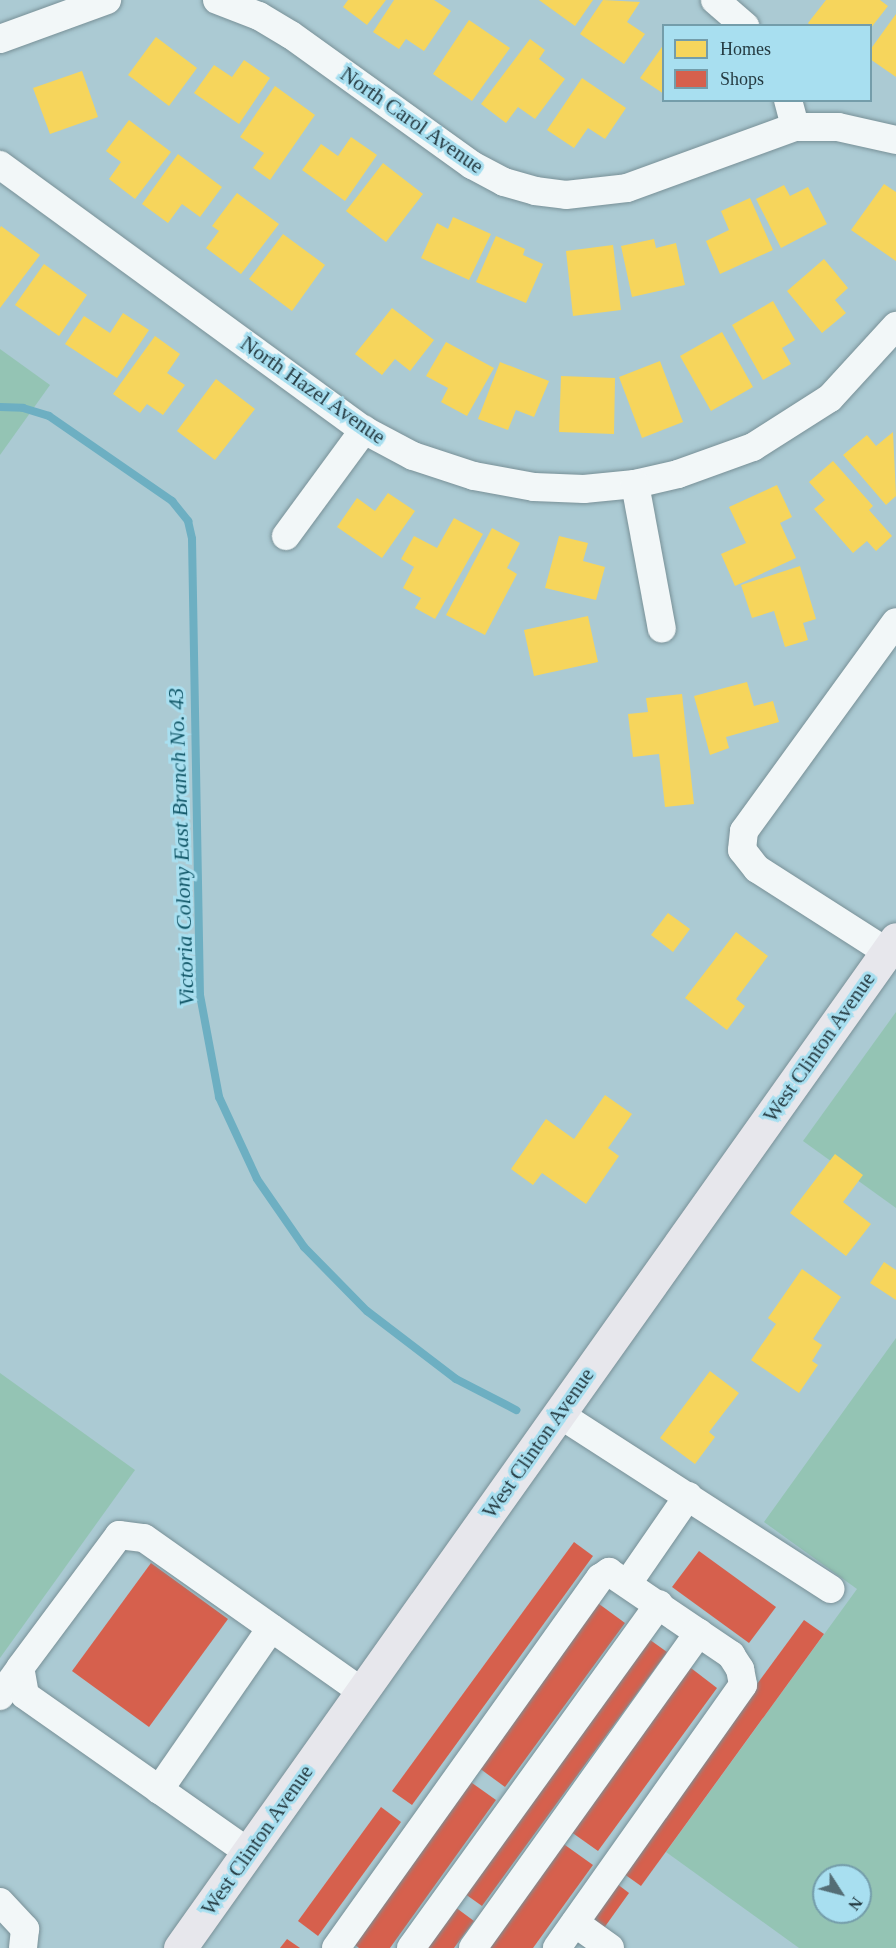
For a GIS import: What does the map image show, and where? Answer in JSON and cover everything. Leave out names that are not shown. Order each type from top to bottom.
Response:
[{"type":"main road","name":"West Clinton Avenue","points":[[180,1948],[891,945]]},
{"type":"street","points":[[0,39],[107,0]]},
{"type":"street","name":"North Carol Avenue","points":[[217,0],[259,16],[291,35],[472,165],[504,182],[535,191],[566,195],[627,188],[791,114],[896,141]]},
{"type":"street","points":[[715,0],[743,24]]},
{"type":"street","name":"North Hazel Avenue","points":[[0,165],[364,430],[413,456],[474,476],[534,487],[584,489],[635,484],[722,460],[788,427],[830,398],[896,326]]},
{"type":"street","points":[[286,536],[364,430]]},
{"type":"street","points":[[635,484],[662,629]]},
{"type":"street","points":[[891,945],[757,869],[742,850],[744,831],[896,622]]},
{"type":"street","points":[[559,1414],[831,1589]]},
{"type":"street","points":[[628,1582],[688,1496]]},
{"type":"street","points":[[0,1696],[119,1535],[144,1538],[362,1692]]},
{"type":"street","points":[[336,1948],[600,1578],[609,1572],[628,1582],[731,1655],[740,1669],[743,1685],[557,1948]]},
{"type":"street","points":[[411,1948],[659,1604]]},
{"type":"street","points":[[159,1790],[271,1628]]},
{"type":"street","points":[[472,1948],[699,1632]]},
{"type":"street","points":[[20,1668],[25,1695],[248,1852]]},
{"type":"street","points":[[0,1902],[24,1929],[23,1948]]},
{"type":"street","points":[[575,1923],[610,1948]]},
{"type":"green space","points":[[0,349],[50,385],[0,455]]},
{"type":"green space","points":[[896,1012],[896,1208],[803,1141]]},
{"type":"green space","points":[[896,1338],[896,1948],[799,1948],[666,1852],[857,1589],[764,1522]]},
{"type":"green space","points":[[0,1373],[135,1470],[0,1658]]},
{"type":"building: Homes","points":[[348,0],[386,0],[367,25],[343,7]]},
{"type":"building: Homes","points":[[394,0],[434,0],[451,11],[424,51],[406,39],[399,49],[373,32]]},
{"type":"building: Homes","points":[[539,0],[593,0],[575,26]]},
{"type":"building: Homes","points":[[603,0],[640,2],[627,22],[645,34],[624,64],[580,34]]},
{"type":"building: Homes","points":[[826,0],[880,0],[888,6],[872,26],[872,24],[808,23]]},
{"type":"building: Homes","points":[[896,14],[896,77],[872,60],[872,47]]},
{"type":"building: Homes","points":[[469,20],[510,48],[472,101],[433,74]]},
{"type":"building: Homes","points":[[156,37],[197,68],[169,106],[128,75]]},
{"type":"building: Homes","points":[[530,39],[545,50],[539,59],[565,79],[535,119],[518,107],[506,123],[481,104]]},
{"type":"building: Homes","points":[[662,47],[662,93],[640,78]]},
{"type":"building: Homes","points":[[244,60],[270,78],[239,124],[194,93],[214,65],[232,77]]},
{"type":"building: Homes","points":[[82,71],[98,117],[50,134],[33,88]]},
{"type":"building: Homes","points":[[582,78],[626,108],[605,139],[588,128],[574,148],[547,130]]},
{"type":"building: Homes","points":[[275,86],[315,115],[270,180],[253,168],[264,153],[240,137]]},
{"type":"building: Homes","points":[[129,120],[171,152],[135,199],[109,179],[121,162],[106,151]]},
{"type":"building: Homes","points":[[351,137],[377,155],[345,201],[302,170],[321,144],[338,156]]},
{"type":"building: Homes","points":[[178,154],[222,187],[200,217],[182,204],[168,223],[142,204]]},
{"type":"building: Homes","points":[[383,163],[423,194],[386,242],[346,211]]},
{"type":"building: Homes","points":[[884,184],[896,192],[896,261],[851,230]]},
{"type":"building: Homes","points":[[784,185],[790,196],[808,187],[827,224],[781,248],[756,199]]},
{"type":"building: Homes","points":[[237,193],[279,224],[241,274],[206,248],[219,231],[212,226]]},
{"type":"building: Homes","points":[[750,198],[773,250],[720,274],[706,241],[729,230],[721,211]]},
{"type":"building: Homes","points":[[453,217],[491,234],[469,280],[421,258],[437,223],[448,229]]},
{"type":"building: Homes","points":[[1,226],[40,255],[0,308],[0,228]]},
{"type":"building: Homes","points":[[283,234],[325,265],[292,311],[249,279]]},
{"type":"building: Homes","points":[[496,236],[525,249],[523,255],[543,264],[526,303],[476,282]]},
{"type":"building: Homes","points":[[654,239],[656,248],[676,243],[685,285],[632,297],[621,246]]},
{"type":"building: Homes","points":[[613,245],[621,310],[573,316],[566,251]]},
{"type":"building: Homes","points":[[824,259],[848,288],[835,300],[846,313],[822,333],[787,291]]},
{"type":"building: Homes","points":[[44,264],[87,295],[59,336],[15,305]]},
{"type":"building: Homes","points":[[773,301],[795,340],[782,348],[791,364],[763,380],[732,325]]},
{"type":"building: Homes","points":[[392,308],[434,340],[410,371],[395,359],[382,375],[355,354]]},
{"type":"building: Homes","points":[[123,313],[149,330],[117,378],[65,344],[84,316],[110,333]]},
{"type":"building: Homes","points":[[722,332],[753,387],[711,411],[680,356]]},
{"type":"building: Homes","points":[[155,336],[180,354],[167,373],[185,385],[163,415],[147,404],[140,413],[113,394]]},
{"type":"building: Homes","points":[[446,342],[494,368],[467,416],[441,402],[448,388],[426,376]]},
{"type":"building: Homes","points":[[660,361],[683,422],[642,438],[619,377]]},
{"type":"building: Homes","points":[[500,362],[549,381],[534,417],[516,410],[508,430],[478,419]]},
{"type":"building: Homes","points":[[561,376],[615,378],[614,434],[559,432]]},
{"type":"building: Homes","points":[[216,379],[255,409],[215,460],[177,431]]},
{"type":"building: Homes","points":[[893,432],[896,496],[886,505],[843,455],[867,435],[876,446]]},
{"type":"building: Homes","points":[[833,461],[873,506],[869,510],[892,536],[876,551],[867,541],[853,553],[814,509],[825,500],[809,482]]},
{"type":"building: Homes","points":[[777,485],[792,517],[780,523],[796,558],[735,586],[721,554],[746,543],[729,507]]},
{"type":"building: Homes","points":[[388,493],[415,511],[382,558],[337,527],[357,498],[375,511]]},
{"type":"building: Homes","points":[[454,518],[483,534],[435,619],[415,608],[421,598],[403,588],[414,567],[401,559],[414,536],[437,548]]},
{"type":"building: Homes","points":[[492,528],[520,543],[507,568],[517,574],[485,635],[446,615]]},
{"type":"building: Homes","points":[[559,536],[588,543],[583,561],[605,567],[596,600],[545,588]]},
{"type":"building: Homes","points":[[800,566],[816,619],[803,623],[808,640],[785,647],[774,611],[752,618],[741,585]]},
{"type":"building: Homes","points":[[588,616],[598,662],[534,676],[524,630]]},
{"type":"building: Homes","points":[[747,682],[754,706],[773,701],[779,722],[726,737],[729,748],[710,755],[694,696]]},
{"type":"building: Homes","points":[[682,694],[694,804],[665,807],[659,754],[633,757],[628,714],[648,712],[646,698]]},
{"type":"building: Homes","points":[[668,913],[690,929],[673,952],[651,935]]},
{"type":"building: Homes","points":[[736,932],[768,956],[736,999],[745,1006],[727,1030],[685,998]]},
{"type":"building: Homes","points":[[605,1095],[632,1114],[608,1148],[619,1156],[586,1204],[542,1173],[533,1185],[511,1169],[546,1119],[574,1139]]},
{"type":"building: Homes","points":[[835,1154],[863,1175],[843,1202],[871,1224],[846,1256],[790,1213]]},
{"type":"building: Homes","points":[[884,1262],[896,1270],[896,1300],[870,1283]]},
{"type":"building: Homes","points":[[802,1269],[841,1297],[813,1339],[822,1345],[812,1361],[818,1365],[799,1393],[751,1360],[776,1324],[768,1318]]},
{"type":"building: Homes","points":[[710,1371],[739,1393],[709,1432],[715,1437],[695,1464],[660,1438]]},
{"type":"building: Shops","points":[[574,1542],[593,1556],[412,1805],[392,1791]]},
{"type":"building: Shops","points":[[699,1551],[776,1607],[749,1643],[672,1587]]},
{"type":"building: Shops","points":[[151,1563],[228,1619],[149,1727],[72,1671]]},
{"type":"building: Shops","points":[[595,1601],[625,1623],[505,1787],[475,1765]]},
{"type":"building: Shops","points":[[804,1620],[824,1634],[641,1886],[620,1871]]},
{"type":"building: Shops","points":[[646,1637],[667,1652],[482,1906],[461,1891]]},
{"type":"building: Shops","points":[[687,1665],[717,1688],[598,1851],[567,1829]]},
{"type":"building: Shops","points":[[465,1778],[496,1800],[390,1948],[359,1948],[349,1940]]},
{"type":"building: Shops","points":[[381,1807],[401,1822],[318,1936],[298,1921]]},
{"type":"building: Shops","points":[[558,1840],[593,1865],[533,1948],[480,1948]]},
{"type":"building: Shops","points":[[612,1880],[629,1893],[604,1928],[586,1915]]},
{"type":"building: Shops","points":[[451,1904],[474,1921],[454,1948],[418,1948]]},
{"type":"building: Shops","points":[[287,1939],[300,1948],[280,1948]]},
{"type":"waterway","name":"Victoria Colony East Branch No. 43","points":[[0,407],[23,408],[49,416],[172,501],[188,521],[192,539],[200,995],[219,1097],[257,1179],[304,1247],[367,1311],[456,1379],[516,1410]]}]
